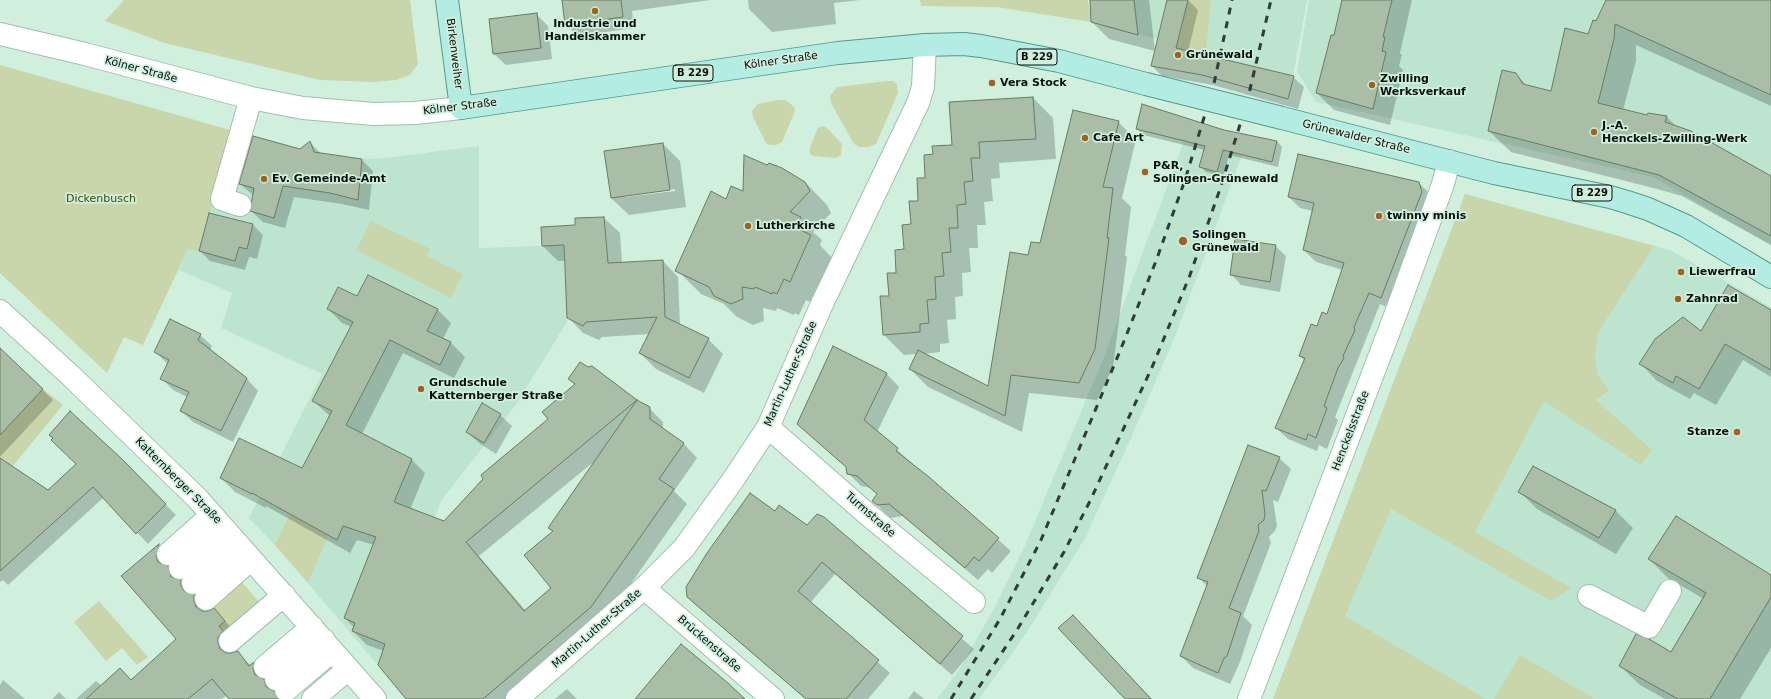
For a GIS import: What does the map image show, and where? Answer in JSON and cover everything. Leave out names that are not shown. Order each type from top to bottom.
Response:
[{"type":"main road","name":"Birkenweiher","points":[[448,0],[461,108]]},
{"type":"main road","name":"Grünewalder Straße","points":[[926,45],[964,44],[981,46],[1059,61],[1494,173],[1610,197],[1648,209],[1686,226],[1771,277]]},
{"type":"main road","name":"Kölner Straße","points":[[461,108],[838,53],[926,45]]},
{"type":"street","name":"Kölner Straße","points":[[0,34],[85,54],[251,98],[303,108],[373,114],[414,113],[461,108]]},
{"type":"street","name":"Martin-Luther-Straße","points":[[517,699],[644,588],[684,548],[733,480],[768,427],[822,304],[918,103],[923,87],[926,45]]},
{"type":"street","points":[[240,205],[222,199],[251,98]]},
{"type":"street","name":"Henckelsstraße","points":[[1250,699],[1396,313],[1443,184],[1449,161]]},
{"type":"street","name":"Katternberger Straße","points":[[0,311],[76,381],[197,498],[375,699]]},
{"type":"street","name":"Turmstraße","points":[[768,427],[866,512],[974,602]]},
{"type":"street","points":[[232,537],[187,576],[232,537]]},
{"type":"street","name":"Brückenstraße","points":[[644,588],[774,699]]},
{"type":"street","points":[[1589,596],[1649,627],[1670,591]]},
{"type":"street","points":[[230,640],[284,595]]},
{"type":"street","points":[[281,684],[331,650]]},
{"type":"street","points":[[281,684],[331,650]]},
{"type":"street","points":[[313,699],[331,650]]},
{"type":"shaded area","points":[[1090,0],[1188,0],[1176,48],[1156,44],[1157,39],[1091,22]]},
{"type":"shaded area","points":[[1211,0],[1307,0],[1293,76],[1206,55]]},
{"type":"shaded area","points":[[1309,0],[1771,0],[1771,245],[1653,177],[1316,102],[1297,71]]},
{"type":"shaded area","name":"Grundschule Katternberger Straße","points":[[234,131],[300,149],[304,146],[312,147],[314,152],[362,159],[385,158],[479,146],[479,248],[563,245],[567,322],[517,403],[441,501],[378,665],[275,545],[249,518],[322,374],[221,328],[232,293],[179,270],[188,248],[199,251]]},
{"type":"shaded area","points":[[1184,141],[1242,155],[1176,334],[1131,438],[1085,538],[1027,632],[979,699],[937,699],[957,673],[994,609],[1026,543],[1104,357]]},
{"type":"shaded area","points":[[1465,194],[1670,250],[1771,307],[1771,699],[1273,699]]},
{"type":"green space","points":[[124,0],[410,0],[418,64],[410,75],[396,80],[372,82],[320,80],[165,43],[105,21]]},
{"type":"green space","points":[[920,0],[1088,0],[1091,22],[997,7],[921,6]]},
{"type":"green space","points":[[1188,0],[1211,0],[1206,55],[1176,48]]},
{"type":"green space","name":"Dickenbusch","points":[[0,65],[234,131],[199,251],[188,249],[143,345],[124,337],[107,373],[0,273]]},
{"type":"green space","points":[[893,81],[897,84],[898,93],[876,144],[869,147],[860,147],[854,144],[831,103],[830,96],[837,87]]},
{"type":"green space","points":[[786,100],[794,107],[795,111],[782,142],[776,145],[770,145],[766,143],[753,117],[752,111],[758,104]]},
{"type":"green space","points":[[822,126],[827,128],[842,144],[841,155],[836,158],[813,156],[810,154],[810,147],[818,128]]},
{"type":"green space","points":[[1465,194],[1654,246],[1598,332],[1595,357],[1598,374],[1609,391],[1596,400],[1652,450],[1641,465],[1544,401],[1475,532],[1571,588],[1551,601],[1391,509],[1345,616],[1486,699],[1273,699]]},
{"type":"green space","points":[[371,221],[430,249],[427,256],[463,274],[451,298],[356,250]]},
{"type":"green space","points":[[43,389],[63,405],[12,467],[55,521],[0,571],[0,435]]},
{"type":"green space","points":[[290,514],[328,536],[308,583],[275,545]]},
{"type":"green space","points":[[238,578],[262,605],[227,637],[219,626],[225,620],[209,602]]},
{"type":"green space","points":[[99,601],[148,657],[137,665],[122,648],[106,661],[74,622]]},
{"type":"green space","points":[[1520,655],[1595,699],[1494,699]]},
{"type":"building","name":"Industrie und Handelskammer","points":[[562,0],[621,0],[623,17],[565,25]]},
{"type":"building","points":[[1090,0],[1134,0],[1138,35],[1091,22]]},
{"type":"building","points":[[1167,0],[1188,0],[1176,48],[1294,76],[1288,99],[1202,75],[1151,66]]},
{"type":"building","points":[[1342,0],[1392,0],[1383,37],[1385,37],[1382,51],[1386,52],[1373,109],[1316,93],[1331,35],[1334,35]]},
{"type":"building","name":"J.-A. Henckels-Zwilling-Werk","points":[[1606,0],[1771,0],[1771,95],[1615,24],[1614,39],[1598,103],[1647,115],[1648,113],[1667,116],[1665,122],[1691,131],[1771,176],[1771,236],[1659,175],[1488,131],[1502,70],[1516,73],[1523,84],[1551,91],[1565,28],[1588,34],[1593,20],[1596,21]]},
{"type":"building","points":[[537,13],[541,48],[493,54],[489,19]]},
{"type":"building","points":[[1033,97],[1036,139],[979,142],[980,158],[971,158],[973,181],[964,182],[966,204],[957,205],[958,228],[949,228],[951,252],[942,253],[944,276],[935,277],[936,299],[927,300],[929,323],[920,324],[920,332],[883,335],[880,296],[889,296],[887,273],[896,273],[895,250],[904,249],[902,225],[911,224],[909,201],[918,201],[917,178],[925,178],[924,155],[933,154],[932,146],[952,145],[949,102]]},
{"type":"building","points":[[1142,104],[1224,130],[1277,141],[1272,162],[1223,150],[1217,172],[1199,167],[1205,146],[1136,129]]},
{"type":"building","points":[[1073,110],[1119,121],[1103,187],[1113,188],[1107,238],[1109,238],[1095,349],[1079,383],[1011,375],[1005,416],[909,369],[918,350],[988,386],[1010,252],[1028,255],[1031,242],[1040,243]]},
{"type":"building","points":[[253,136],[300,149],[310,141],[314,152],[362,159],[358,200],[330,193],[283,186],[274,218],[250,211],[254,188],[239,184]]},
{"type":"building","points":[[663,143],[670,190],[611,198],[604,151]]},
{"type":"building","points":[[1298,154],[1419,182],[1422,192],[1381,298],[1369,293],[1354,327],[1355,330],[1343,356],[1344,358],[1338,368],[1324,406],[1327,408],[1316,438],[1308,434],[1306,440],[1275,428],[1305,358],[1299,356],[1311,324],[1317,326],[1322,312],[1327,314],[1344,263],[1303,250],[1314,203],[1288,197]]},
{"type":"building","name":"Lutherkirche","points":[[744,155],[767,165],[769,163],[782,168],[805,182],[810,191],[790,212],[801,217],[796,228],[811,235],[790,282],[784,279],[777,294],[773,292],[772,294],[755,287],[754,289],[742,287],[743,299],[731,304],[714,296],[709,287],[675,271],[711,191],[726,199],[731,186],[743,191]]},
{"type":"building","points":[[209,213],[253,224],[247,249],[239,247],[235,261],[199,251]]},
{"type":"building","points":[[604,217],[608,263],[663,260],[665,317],[709,338],[689,378],[639,353],[657,317],[586,322],[583,326],[567,318],[564,245],[542,246],[541,227],[575,225],[575,218]]},
{"type":"building","points":[[1235,239],[1276,245],[1270,282],[1230,275]]},
{"type":"building","points":[[368,275],[438,309],[427,331],[451,342],[440,365],[390,340],[346,425],[412,459],[394,502],[444,521],[483,479],[481,475],[548,419],[542,412],[575,384],[568,379],[580,362],[588,367],[592,366],[637,400],[650,407],[650,419],[684,443],[659,479],[674,489],[591,607],[483,699],[406,699],[378,665],[385,644],[352,631],[355,623],[344,618],[376,537],[343,526],[337,540],[252,493],[220,478],[239,438],[302,468],[332,411],[312,401],[353,322],[327,309],[338,287],[357,296]],"holes":[[[637,400],[548,528],[553,531],[524,555],[551,588],[524,611],[466,542]]]},
{"type":"building","points":[[1728,285],[1771,310],[1771,370],[1725,344],[1699,389],[1676,376],[1673,383],[1639,364],[1655,339],[1683,317],[1701,331]]},
{"type":"building","points":[[170,319],[201,334],[198,340],[247,378],[221,431],[180,411],[189,392],[160,379],[169,360],[154,352]]},
{"type":"building","points":[[833,346],[887,373],[864,420],[898,448],[896,451],[929,477],[999,538],[979,561],[974,557],[965,568],[889,504],[877,505],[872,501],[877,494],[857,476],[847,474],[846,467],[797,424]]},
{"type":"building","points":[[0,348],[43,389],[0,435]]},
{"type":"building","points":[[482,403],[501,414],[484,443],[466,432]]},
{"type":"building","points":[[70,411],[123,460],[166,504],[136,534],[93,487],[0,571],[0,458],[48,490],[76,464],[51,440],[53,438],[49,435]]},
{"type":"building","points":[[1248,445],[1280,457],[1266,491],[1262,490],[1265,514],[1264,520],[1258,525],[1259,531],[1229,608],[1241,613],[1227,656],[1224,658],[1218,673],[1180,656],[1208,582],[1197,578]]},
{"type":"building","points":[[1533,466],[1616,510],[1599,538],[1518,492]]},
{"type":"building","points":[[750,493],[775,511],[779,505],[807,525],[817,514],[824,517],[963,636],[940,664],[822,562],[798,591],[879,660],[846,699],[806,699],[687,597],[686,587],[707,553]]},
{"type":"building","points":[[1676,516],[1771,575],[1771,597],[1710,699],[1678,699],[1619,666],[1636,634],[1649,639],[1671,652],[1706,593],[1648,559]]},
{"type":"building","points":[[159,544],[156,556],[158,562],[168,566],[171,577],[181,580],[181,586],[184,591],[194,595],[196,607],[202,611],[209,611],[214,608],[225,621],[219,626],[223,631],[218,637],[220,649],[226,653],[238,651],[249,666],[254,662],[253,669],[255,675],[264,679],[266,687],[274,691],[278,699],[229,699],[212,679],[188,699],[86,699],[120,668],[131,680],[176,639],[121,576]]},
{"type":"building","points":[[1073,615],[1151,699],[1125,699],[1058,628]]},
{"type":"building","points":[[681,644],[728,683],[745,699],[635,699]]},
{"type":"railway","points":[[951,699],[1000,619],[1041,540],[1120,351],[1156,261],[1185,180],[1213,88],[1232,0]]},
{"type":"railway","points":[[971,699],[1017,630],[1064,552],[1090,501],[1153,365],[1190,275],[1220,189],[1247,102],[1271,0]]},
{"type":"place","name":"Industrie und Handelskammer","points":[[595,11]]},
{"type":"place","name":"Grünewald","points":[[1178,55]]},
{"type":"place","name":"Vera Stock","points":[[992,83]]},
{"type":"place","name":"Zwilling Werksverkauf","points":[[1372,85]]},
{"type":"place","name":"J.-A. Henckels-Zwilling-Werk","points":[[1594,132]]},
{"type":"place","name":"Cafe Art","points":[[1085,138]]},
{"type":"place","name":"P&R, Solingen-Grünewald","points":[[1145,172]]},
{"type":"place","name":"Ev. Gemeinde-Amt","points":[[264,179]]},
{"type":"place","name":"twinny minis","points":[[1379,216]]},
{"type":"place","name":"Lutherkirche","points":[[748,226]]},
{"type":"place","name":"Solingen Grünewald","points":[[1183,241]]},
{"type":"place","name":"Liewerfrau","points":[[1681,272]]},
{"type":"place","name":"Zahnrad","points":[[1678,299]]},
{"type":"place","name":"Grundschule Katternberger Straße","points":[[421,389]]},
{"type":"place","name":"Stanze","points":[[1737,432]]}]
